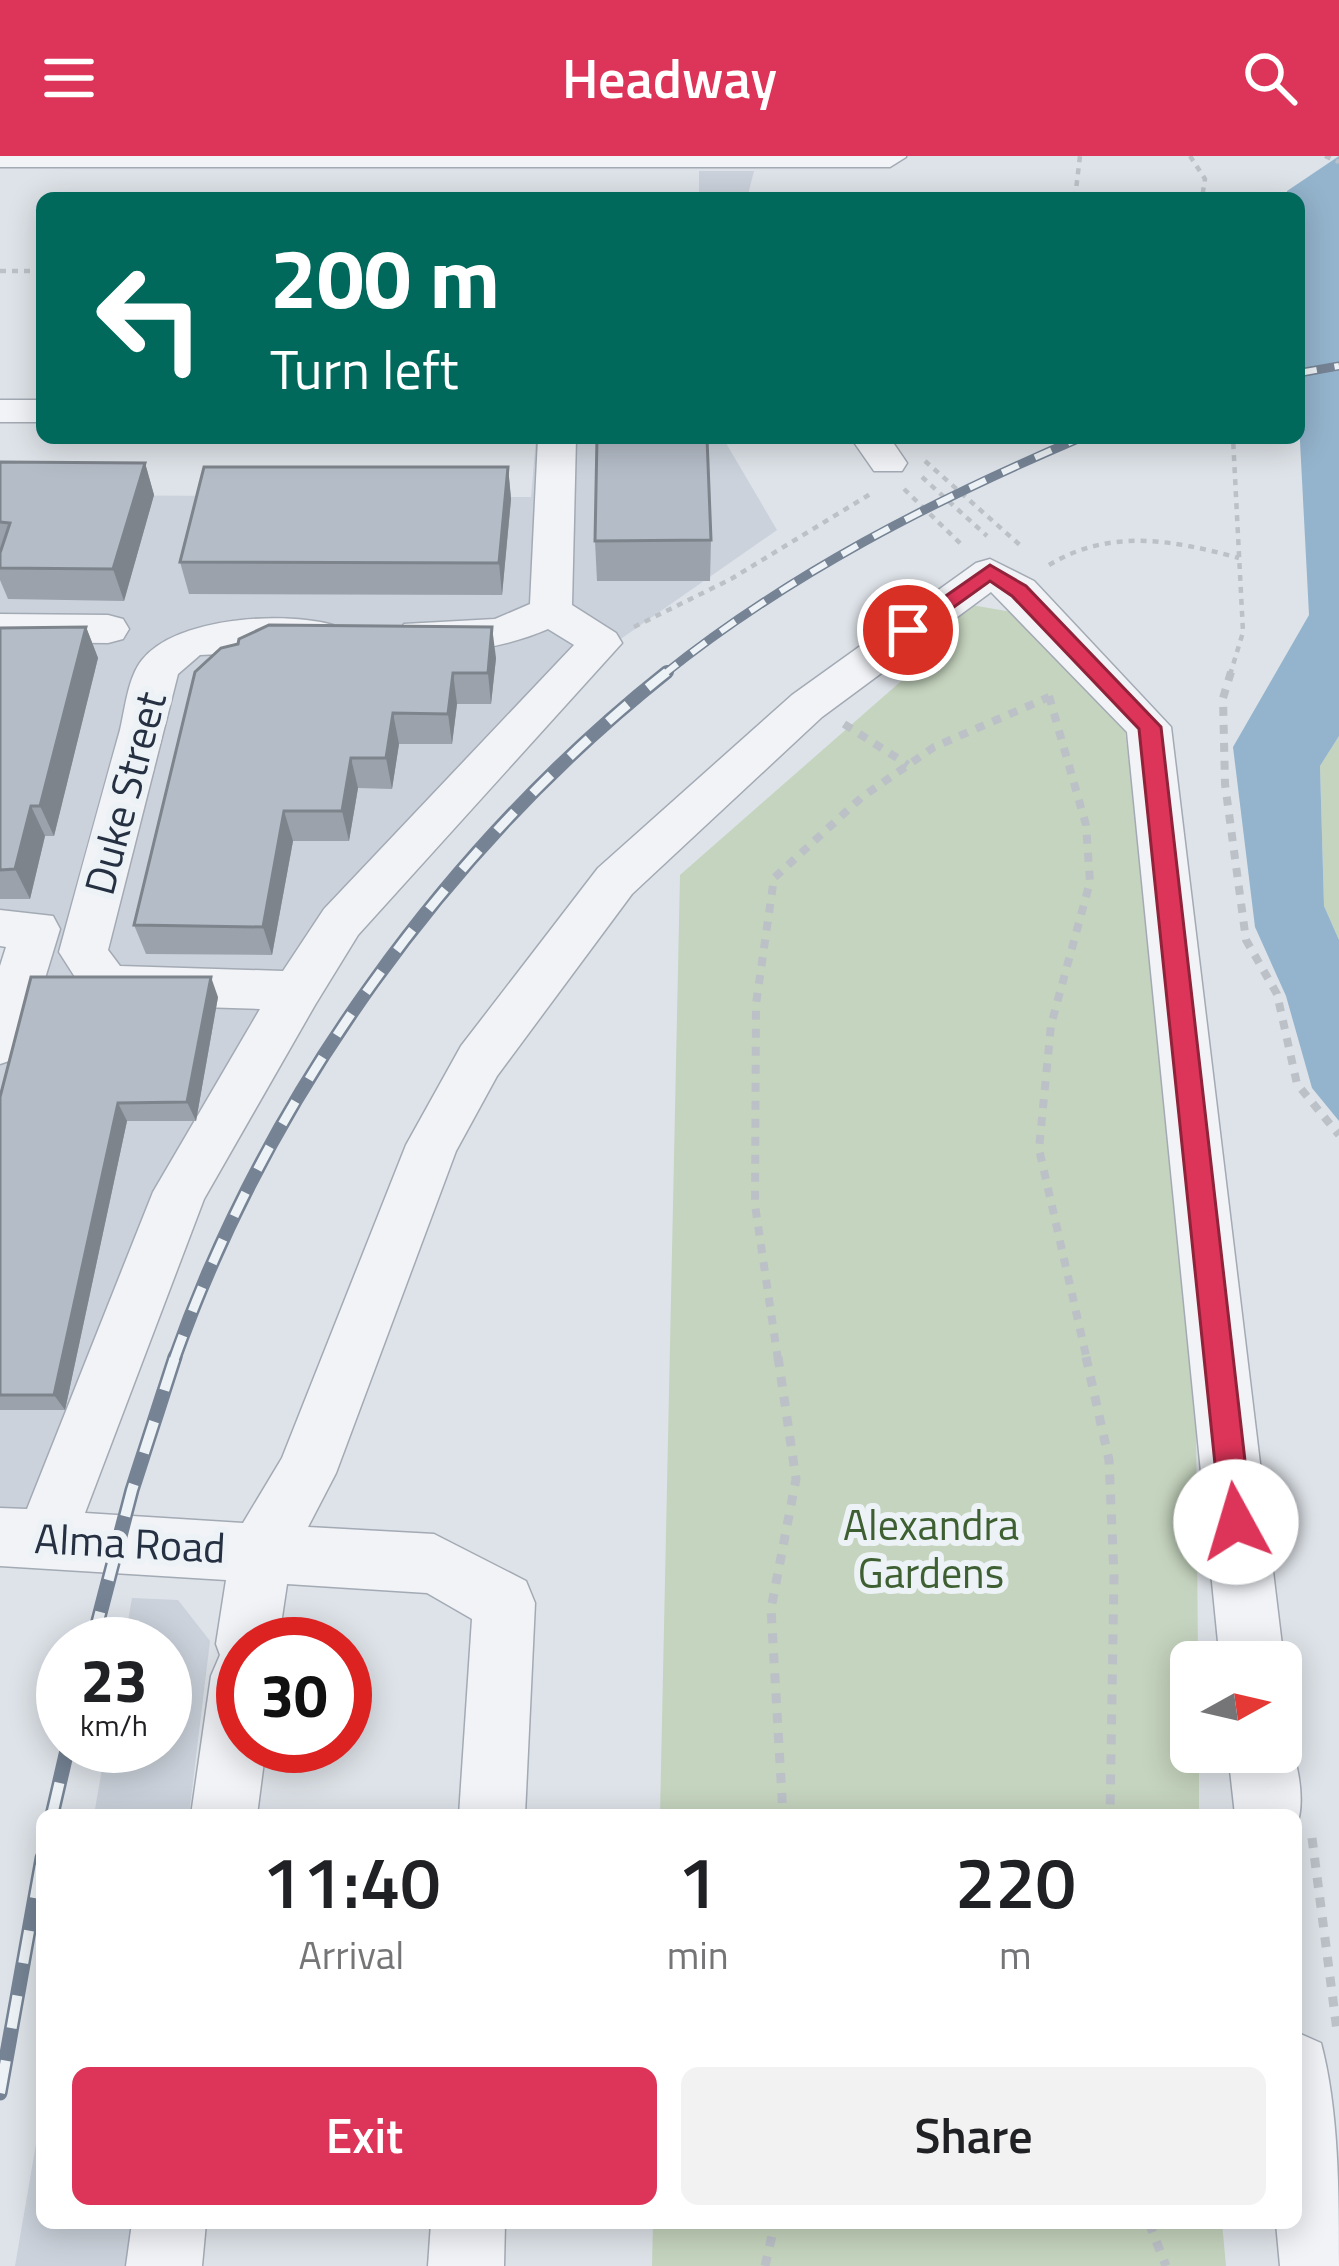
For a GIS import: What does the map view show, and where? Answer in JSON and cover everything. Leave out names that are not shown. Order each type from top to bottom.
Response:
[{"type":"street","points":[[0,157],[890,156],[883,192]]},
{"type":"street","points":[[577,192],[579,159]]},
{"type":"street","points":[[0,411],[36,411]]},
{"type":"street","points":[[23,1537],[180,1192],[340,922],[601,644],[551,611],[556,444]]},
{"type":"street","points":[[251,1617],[260,1550],[306,1473],[432,1145],[479,1060],[615,881],[810,704],[1003,555],[1019,591],[1150,727],[1250,1641]]},
{"type":"street","name":"Duke Street","points":[[297,991],[106,986],[83,952],[158,668],[188,643],[232,636],[500,633],[551,611]]},
{"type":"street","points":[[0,628],[108,629]]},
{"type":"street","points":[[0,928],[36,929],[0,1043]]},
{"type":"street","name":"Alma Road","points":[[23,1537],[434,1564],[504,1603],[492,1809]]},
{"type":"street","points":[[225,1809],[230,1773]]},
{"type":"street","points":[[1264,1773],[1267,1809]]},
{"type":"street","points":[[1302,2122],[1318,2266]]},
{"type":"street","points":[[164,2266],[168,2229]]},
{"type":"street","points":[[466,2266],[468,2229]]},
{"type":"path","points":[[1076,192],[1080,156]]},
{"type":"path","points":[[1190,156],[1204,179],[1203,192]]},
{"type":"path","points":[[1325,156],[1339,162]]},
{"type":"path","points":[[0,272],[36,271]]},
{"type":"path","points":[[1233,444],[1243,632],[1223,698],[1225,784],[1246,940],[1277,994],[1297,1084],[1339,1136]]},
{"type":"path","points":[[881,456],[1003,555]]},
{"type":"path","points":[[881,456],[916,471],[1003,555]]},
{"type":"path","points":[[601,644],[731,579],[881,456],[920,457],[1003,555]]},
{"type":"path","points":[[1045,568],[1065,553],[1121,538],[1192,545],[1239,558]]},
{"type":"path","points":[[1043,676],[1086,825],[1090,882],[1051,1025],[1040,1149],[1109,1460],[1114,1576],[1109,1809]]},
{"type":"path","points":[[783,1809],[771,1609],[796,1479],[755,1205],[756,1004],[774,878],[816,835],[934,747],[1049,697]]},
{"type":"path","points":[[810,704],[908,765]]},
{"type":"path","points":[[765,2266],[774,2229]]},
{"type":"path","points":[[1151,2229],[1166,2266]]},
{"type":"shaded area","points":[[699,171],[754,171],[749,192],[699,192]]},
{"type":"shaded area","points":[[535,444],[727,444],[777,530],[549,689],[410,823],[249,1024],[29,1522],[0,1519],[0,972],[35,958],[0,927],[0,495],[531,497]]},
{"type":"shaded area","points":[[132,1598],[178,1600],[191,1617],[129,1617]]},
{"type":"shaded area","points":[[192,1618],[210,1641],[190,1809],[95,1809],[101,1773],[192,1773]]},
{"type":"shaded area","points":[[36,2144],[36,2229],[139,2229],[135,2266],[15,2266]]},
{"type":"green space","name":"Alexandra Gardens","points":[[960,603],[1024,614],[1125,731],[1195,1287],[1198,1641],[1170,1641],[1170,1773],[1199,1773],[1199,1809],[660,1809],[680,875],[956,633]]},
{"type":"green space","points":[[1339,736],[1339,940],[1324,906],[1320,766]]},
{"type":"green space","points":[[653,2229],[1223,2229],[1226,2266],[652,2266]]},
{"type":"water","points":[[1339,156],[1339,736],[1320,766],[1324,906],[1339,940],[1339,1121],[1312,1088],[1286,996],[1255,927],[1233,747],[1309,615],[1300,444],[1305,444],[1305,192],[1287,191]]},
{"type":"building","points":[[597,444],[707,444],[711,540],[595,541]]},
{"type":"building","points":[[0,462],[145,463],[113,569],[0,568],[10,523],[0,522]]},
{"type":"building","points":[[204,467],[508,467],[499,563],[180,562]]},
{"type":"building","points":[[269,625],[492,627],[488,673],[453,673],[448,714],[393,713],[386,758],[351,758],[342,811],[284,811],[263,927],[134,925],[195,672],[221,648],[238,644],[239,639]]},
{"type":"building","points":[[86,627],[40,806],[31,806],[15,869],[0,870],[0,628]]},
{"type":"building","points":[[31,977],[211,977],[187,1102],[118,1103],[54,1395],[0,1395],[0,1097]]},
{"type":"railway","points":[[1305,372],[1339,366]]},
{"type":"railway","points":[[663,675],[760,604],[863,542],[1067,444]]},
{"type":"railway","points":[[174,1360],[213,1262],[260,1165],[313,1072],[373,982],[510,816],[667,672]]},
{"type":"railway","points":[[99,1617],[132,1490],[174,1360]]},
{"type":"railway","points":[[53,1809],[62,1773]]},
{"type":"railway","points":[[0,2093],[36,1892]]},
{"type":"route","points":[[908,630],[990,572],[1019,591],[1150,727],[1236,1522]]}]
